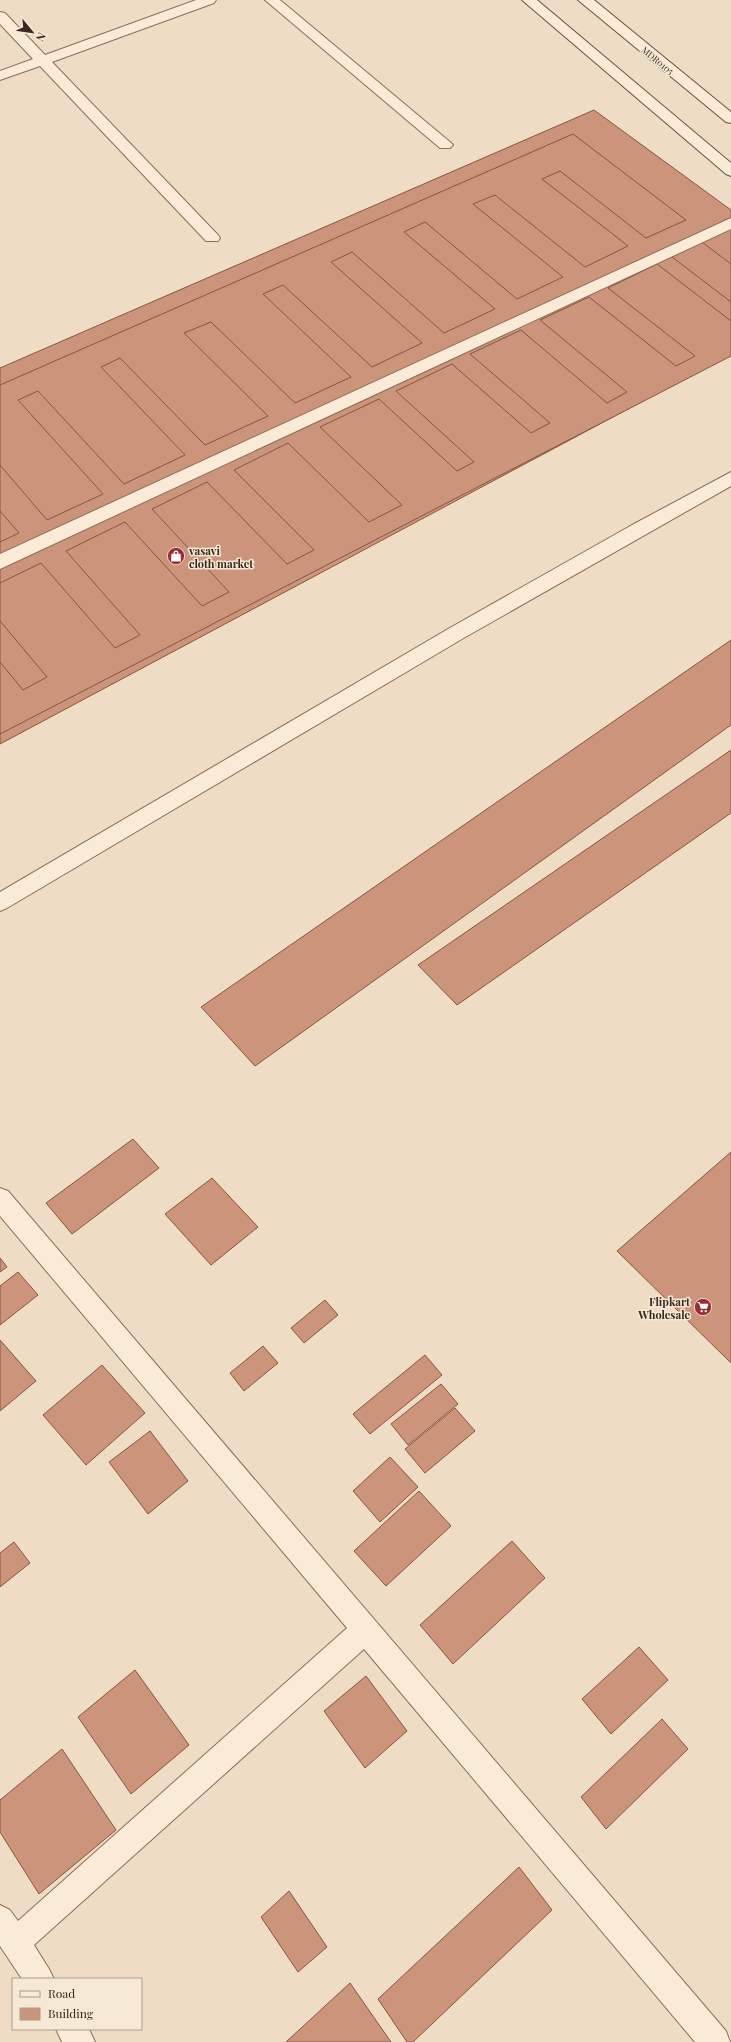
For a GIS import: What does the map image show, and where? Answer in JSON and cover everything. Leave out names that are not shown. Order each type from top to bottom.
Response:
[{"type":"street","points":[[0,76],[209,0]]},
{"type":"street","points":[[272,0],[445,145]]},
{"type":"street","points":[[529,0],[731,171]]},
{"type":"street","name":"MDR0105","points":[[586,0],[731,119]]},
{"type":"street","points":[[0,16],[212,238]]},
{"type":"street","points":[[0,562],[731,223]]},
{"type":"street","points":[[0,902],[303,722],[731,478]]},
{"type":"street","points":[[0,1199],[715,2042]]},
{"type":"street","points":[[38,1978],[7,1932],[365,1630]]},
{"type":"street","points":[[73,2030],[80,2042]]},
{"type":"building","name":"vasavi cloth market","points":[[594,110],[731,210],[731,354],[0,744],[0,368]]},
{"type":"building","points":[[573,134],[686,220],[646,238],[560,171],[542,179],[628,246],[585,267],[495,195],[473,204],[563,277],[517,299],[425,222],[404,232],[495,309],[444,333],[352,252],[331,262],[422,343],[372,367],[283,285],[263,294],[351,377],[295,403],[211,322],[184,333],[268,416],[205,445],[120,358],[101,367],[185,455],[124,484],[38,391],[18,400],[103,494],[47,520],[0,465],[0,385]]},
{"type":"building","points":[[702,242],[731,264],[731,302],[672,257]]},
{"type":"building","points":[[657,264],[731,321],[731,356],[0,734],[0,662],[23,690],[47,677],[0,621],[0,583],[41,563],[115,648],[140,635],[66,551],[125,522],[202,606],[229,592],[152,509],[207,482],[287,564],[314,550],[234,470],[288,443],[369,522],[402,505],[320,427],[379,399],[457,471],[474,462],[396,391],[452,364],[531,433],[550,423],[470,354],[521,330],[607,403],[627,392],[540,320],[589,297],[676,366],[695,356],[608,288]]},
{"type":"building","points":[[0,511],[19,533],[0,542]]},
{"type":"building","points":[[731,640],[731,725],[255,1066],[201,1007]]},
{"type":"building","points":[[731,750],[731,813],[457,1005],[418,965]]},
{"type":"building","points":[[133,1139],[159,1168],[72,1234],[46,1203]]},
{"type":"building","name":"Flipkart Wholesale","points":[[731,1152],[731,1363],[617,1251]]},
{"type":"building","points":[[212,1178],[258,1227],[211,1265],[165,1214]]},
{"type":"building","points":[[0,1258],[7,1267],[0,1272]]},
{"type":"building","points":[[18,1272],[38,1295],[0,1325],[0,1286]]},
{"type":"building","points":[[325,1300],[338,1315],[304,1343],[291,1328]]},
{"type":"building","points":[[0,1340],[36,1381],[0,1411]]},
{"type":"building","points":[[263,1346],[278,1363],[244,1391],[230,1373]]},
{"type":"building","points":[[425,1355],[442,1375],[370,1434],[353,1414]]},
{"type":"building","points":[[102,1365],[145,1413],[86,1465],[43,1415]]},
{"type":"building","points":[[441,1384],[458,1404],[408,1445],[391,1424]]},
{"type":"building","points":[[455,1408],[475,1431],[425,1473],[405,1449]]},
{"type":"building","points":[[150,1431],[188,1481],[148,1514],[109,1462]]},
{"type":"building","points":[[390,1457],[418,1487],[380,1522],[353,1491]]},
{"type":"building","points":[[419,1491],[451,1526],[386,1586],[354,1551]]},
{"type":"building","points":[[512,1541],[545,1578],[453,1664],[420,1625]]},
{"type":"building","points":[[14,1542],[30,1563],[0,1587],[0,1553]]},
{"type":"building","points":[[639,1647],[668,1680],[611,1734],[582,1699]]},
{"type":"building","points":[[135,1670],[189,1745],[131,1794],[78,1717]]},
{"type":"building","points":[[366,1676],[407,1731],[365,1768],[324,1711]]},
{"type":"building","points":[[662,1719],[688,1749],[606,1829],[581,1797]]},
{"type":"building","points":[[62,1749],[116,1830],[39,1894],[0,1832],[0,1800]]},
{"type":"building","points":[[519,1867],[552,1910],[413,2042],[407,2042],[378,1999]]},
{"type":"building","points":[[289,1891],[327,1947],[298,1972],[261,1917]]},
{"type":"building","points":[[350,1983],[391,2042],[286,2042]]},
{"type":"place","name":"vasavi cloth market","points":[[176,556]]},
{"type":"place","name":"Flipkart Wholesale","points":[[703,1307]]}]
